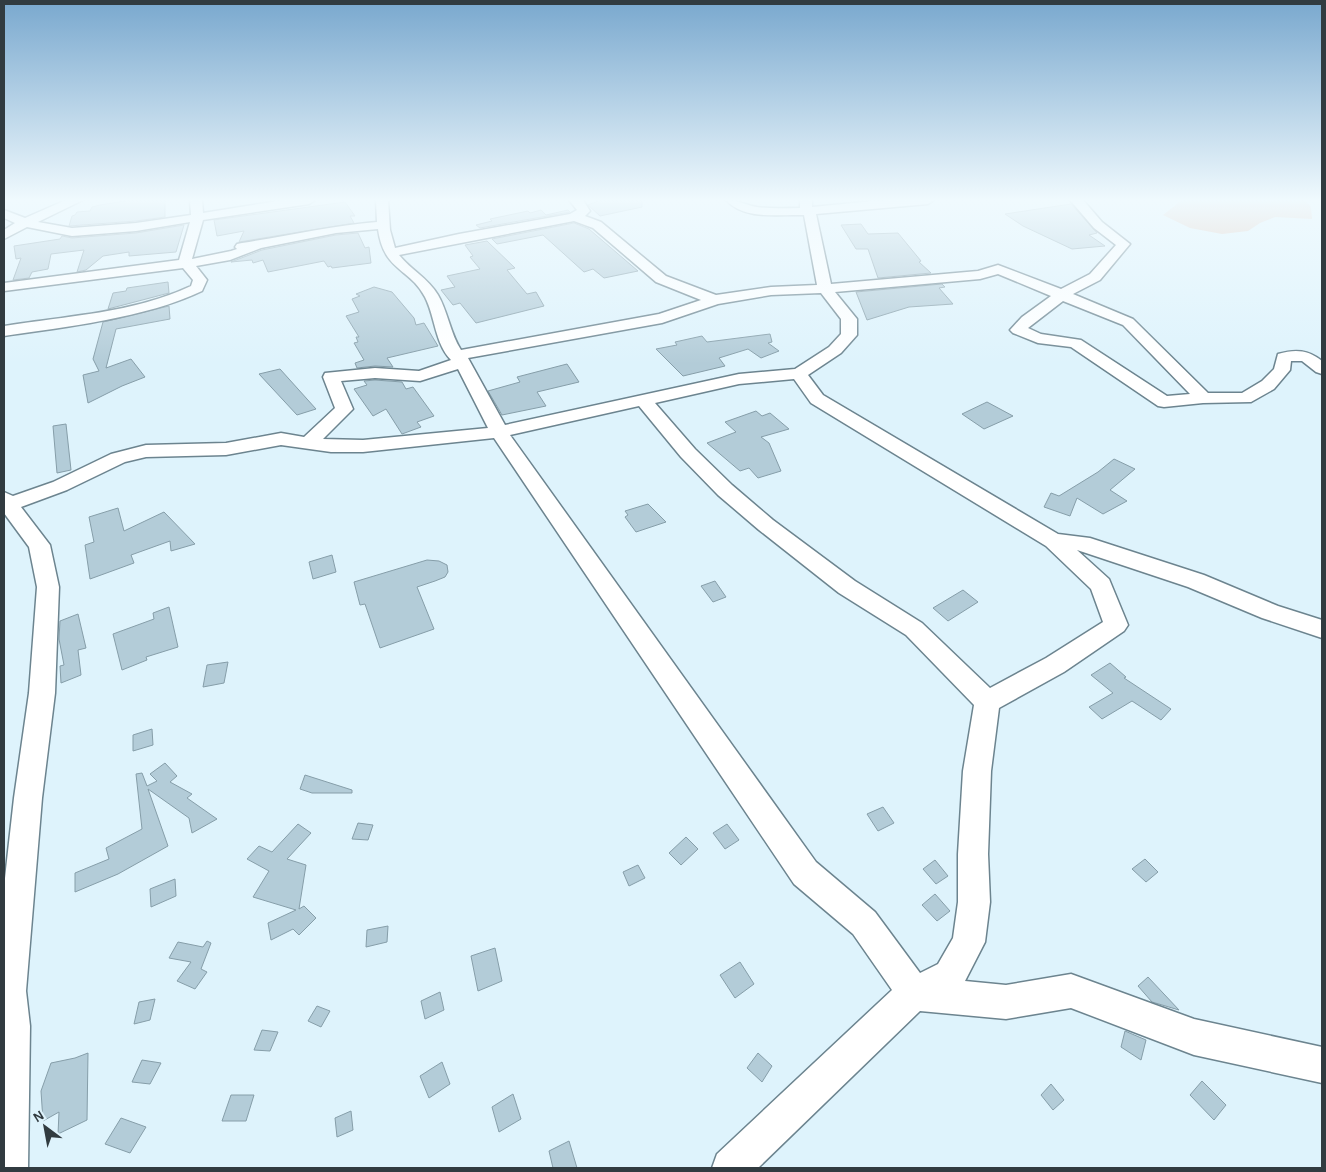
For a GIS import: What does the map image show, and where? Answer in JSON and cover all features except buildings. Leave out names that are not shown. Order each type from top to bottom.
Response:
[{"type":"street","points":[[4,331],[121,312],[182,296],[197,288],[200,280],[187,264],[185,259],[186,255]]},
{"type":"street","points":[[4,287],[134,272],[187,264],[229,255]]},
{"type":"street","points":[[392,255],[400,266],[427,288],[442,318],[444,334],[500,432],[805,873],[864,923],[914,993],[1006,1002],[1071,992],[1194,1037],[1322,1065]]},
{"type":"street","points":[[632,255],[661,279],[715,300]]},
{"type":"street","points":[[9,1168],[13,1026],[6,992],[43,684],[48,587],[39,545],[5,502],[60,486],[118,458],[146,451],[226,448],[281,439],[331,446],[363,446],[500,432],[739,379],[799,374],[835,350],[849,334],[850,319],[825,290],[820,255]]},
{"type":"street","points":[[1115,255],[1095,277],[1061,295],[1018,330],[1038,338],[1075,343],[1164,402],[1203,398],[1245,398],[1268,385],[1275,378],[1282,370],[1284,357],[1306,356],[1322,369]]},
{"type":"street","points":[[308,443],[344,409],[331,377],[374,373],[420,376],[444,369],[459,359],[510,344],[608,329],[662,318],[715,300],[771,291],[825,290],[980,275],[998,269],[1128,322],[1203,398]]},
{"type":"street","points":[[799,374],[817,398],[1054,541],[1101,585],[1116,625],[1055,665],[987,702]]},
{"type":"street","points":[[643,400],[688,453],[725,490],[766,525],[847,588],[914,629],[987,702]]},
{"type":"street","points":[[1054,541],[1082,543],[1196,581],[1270,612],[1322,629]]},
{"type":"street","points":[[731,1168],[914,993],[950,976],[969,942],[974,902],[973,854],[977,771],[987,702]]}]
